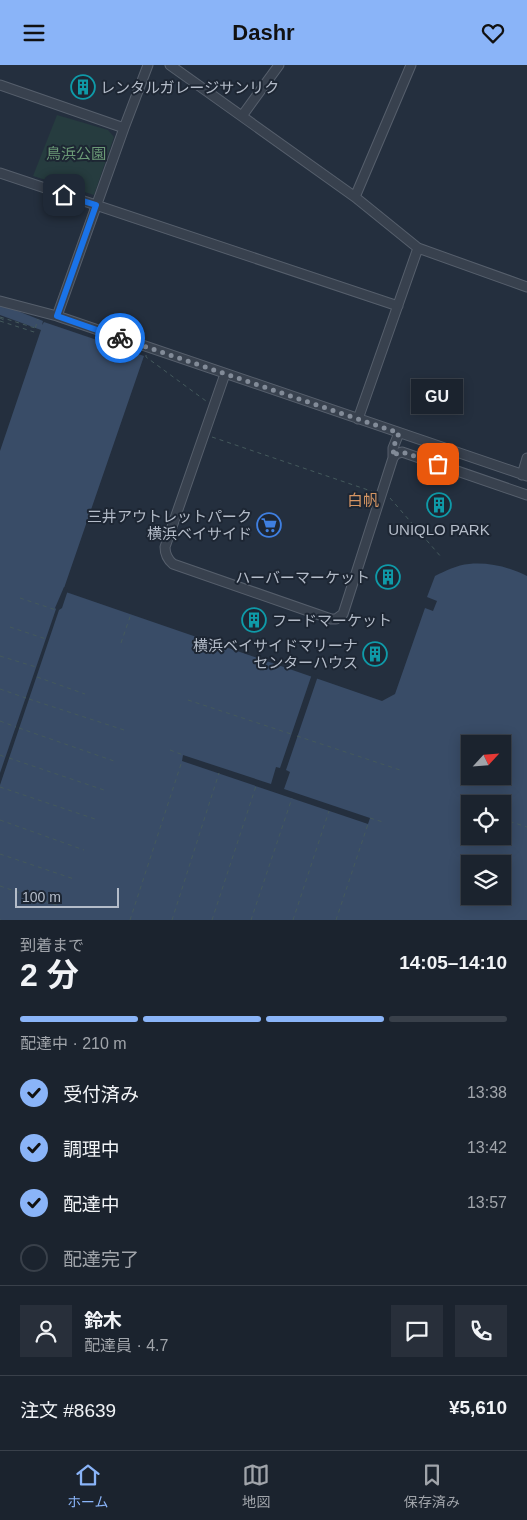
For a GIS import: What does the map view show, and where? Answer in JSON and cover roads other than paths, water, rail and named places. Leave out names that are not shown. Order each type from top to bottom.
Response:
[{"type":"street","points":[[57,316],[148,65]]},
{"type":"street","points":[[170,65],[354,197],[418,247],[527,287]]},
{"type":"street","points":[[242,116],[280,65]]},
{"type":"street","points":[[354,197],[411,65]]},
{"type":"street","points":[[0,85],[124,128]]},
{"type":"street","points":[[0,173],[398,306]]},
{"type":"street","points":[[358,419],[418,247]]},
{"type":"street","points":[[0,301],[57,316],[524,475],[527,458]]},
{"type":"street","points":[[225,374],[165,547],[167,558],[173,564],[330,619],[336,619],[343,614],[394,457],[393,448],[399,433]]},
{"type":"street","points":[[394,457],[402,452],[527,495]]},
{"type":"water","points":[[0,304],[43,321],[42,325],[44,322],[144,356],[63,591],[382,701],[395,694],[425,608],[433,611],[437,601],[427,597],[435,576],[456,567],[484,564],[499,566],[527,576],[527,920],[0,920],[0,451],[41,330],[0,315]]},
{"type":"place","name":"レンタルガレージサンリク","points":[[83,87]]},
{"type":"place","name":"GU","points":[[438,464]]},
{"type":"place","name":"UNIQLO PARK","points":[[439,505]]},
{"type":"place","name":"三井アウトレットパーク 横浜ベイサイド","points":[[269,525]]},
{"type":"place","name":"ハーバーマーケット","points":[[388,577]]},
{"type":"place","name":"フードマーケット","points":[[254,620]]},
{"type":"place","name":"横浜ベイサイドマリーナ センターハウス","points":[[375,654]]},
{"type":"district","name":"白帆","points":[[363,500]]},
{"type":"park label","name":"鳥浜公園","points":[[76,153]]}]
